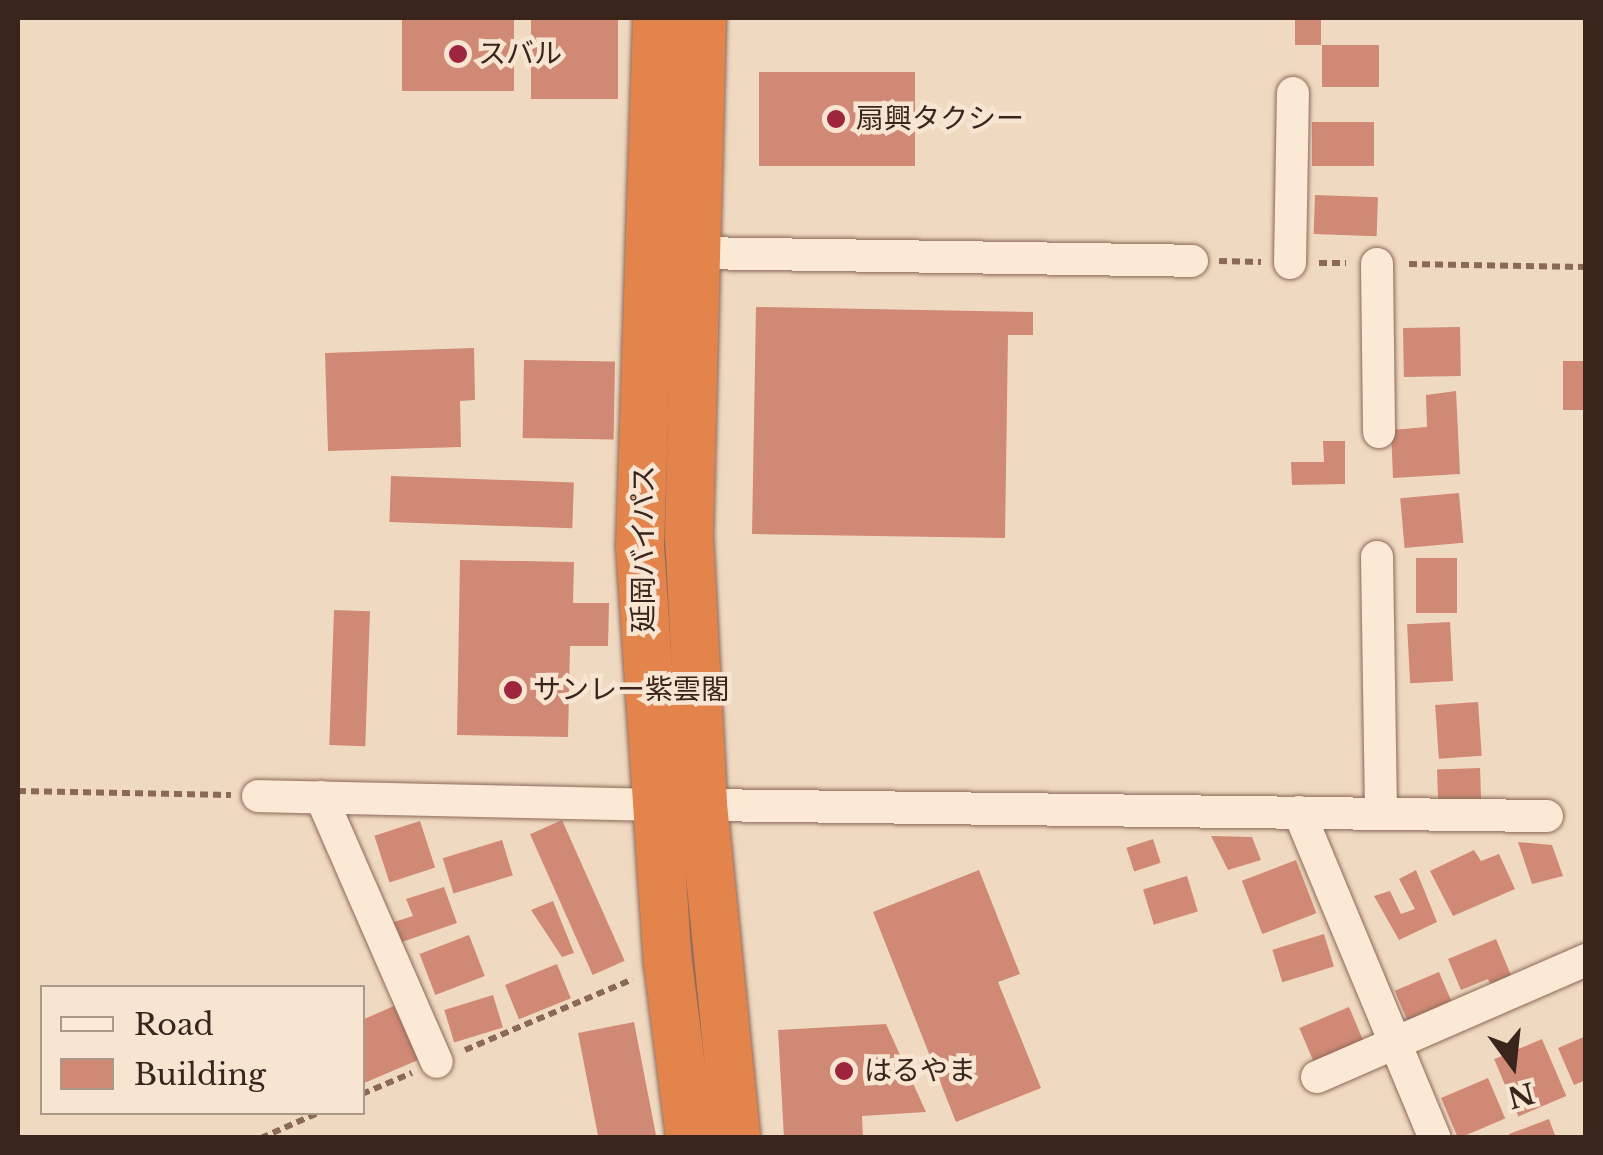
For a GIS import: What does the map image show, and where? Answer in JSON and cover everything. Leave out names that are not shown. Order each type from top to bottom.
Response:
[{"type":"highway","name":"延岡バイパス","points":[[657,18],[640,546],[668,964],[690,1138]]},
{"type":"highway","name":"延岡バイパス","points":[[702,18],[689,536],[704,805],[736,1138]]},
{"type":"street","points":[[1290,262],[1292,92]]},
{"type":"street","points":[[696,253],[1192,261]]},
{"type":"street","points":[[1377,264],[1379,432]]},
{"type":"street","points":[[1378,557],[1381,813]]},
{"type":"street","points":[[258,796],[655,805]]},
{"type":"street","points":[[321,797],[437,1062]]},
{"type":"street","points":[[704,805],[1547,816]]},
{"type":"street","points":[[1299,812],[1435,1138]]},
{"type":"street","points":[[1317,1078],[1586,960]]},
{"type":"path","points":[[18,790],[258,796]]},
{"type":"path","points":[[365,1093],[668,964]]},
{"type":"path","points":[[262,1138],[313,1115]]},
{"type":"building","name":"スバル","points":[[402,18],[514,18],[514,91],[402,91]]},
{"type":"building","name":"スバル","points":[[531,18],[618,18],[618,99],[531,99]]},
{"type":"building","points":[[1295,18],[1321,18],[1321,45],[1295,45]]},
{"type":"building","points":[[1322,45],[1379,45],[1379,87],[1322,87]]},
{"type":"building","name":"扇興タクシー","points":[[759,72],[915,72],[915,166],[759,166]]},
{"type":"building","points":[[1312,122],[1374,122],[1374,166],[1312,166]]},
{"type":"building","points":[[1315,195],[1378,197],[1377,236],[1314,234]]},
{"type":"building","points":[[756,307],[1033,312],[1033,335],[1008,335],[1005,538],[752,534]]},
{"type":"building","points":[[1460,327],[1461,376],[1404,377],[1403,328]]},
{"type":"building","points":[[474,348],[475,400],[460,401],[461,447],[328,451],[325,353]]},
{"type":"building","points":[[524,360],[615,362],[614,440],[523,438]]},
{"type":"building","points":[[1563,361],[1586,361],[1586,410],[1563,410]]},
{"type":"building","points":[[1456,391],[1460,474],[1393,478],[1391,430],[1427,427],[1426,395]]},
{"type":"building","points":[[1323,441],[1345,441],[1345,484],[1292,485],[1291,462],[1324,462]]},
{"type":"building","points":[[391,476],[574,482],[572,528],[389,522]]},
{"type":"building","points":[[1459,493],[1463,543],[1405,548],[1400,498]]},
{"type":"building","points":[[1416,558],[1457,558],[1457,613],[1416,613]]},
{"type":"building","name":"サンレー紫雲閣","points":[[460,560],[574,562],[573,603],[609,603],[608,646],[570,646],[568,737],[457,735]]},
{"type":"building","points":[[334,610],[370,611],[365,746],[329,745]]},
{"type":"building","points":[[1450,622],[1453,681],[1410,683],[1407,624]]},
{"type":"building","points":[[1478,702],[1482,756],[1439,759],[1435,705]]},
{"type":"building","points":[[1480,768],[1481,805],[1438,806],[1437,770]]},
{"type":"building","points":[[562,820],[625,961],[593,975],[530,834]]},
{"type":"building","points":[[420,821],[435,868],[389,882],[374,836]]},
{"type":"building","points":[[1211,836],[1252,837],[1261,860],[1228,870]]},
{"type":"building","points":[[1153,839],[1161,863],[1134,871],[1126,848]]},
{"type":"building","points":[[502,840],[513,875],[454,894],[443,858]]},
{"type":"building","points":[[1518,842],[1552,845],[1563,876],[1532,884]]},
{"type":"building","points":[[1474,850],[1481,861],[1499,854],[1515,889],[1453,916],[1430,871]]},
{"type":"building","points":[[1296,860],[1316,913],[1262,934],[1242,881]]},
{"type":"building","points":[[979,870],[1020,974],[998,982],[1041,1088],[956,1122],[873,912]]},
{"type":"building","points":[[1416,870],[1437,922],[1399,940],[1374,896],[1390,891],[1401,914],[1415,909],[1399,879]]},
{"type":"building","points":[[1187,876],[1198,911],[1154,925],[1143,889]]},
{"type":"building","points":[[444,887],[457,923],[402,942],[394,922],[413,916],[406,899]]},
{"type":"building","points":[[553,901],[574,953],[562,957],[531,910]]},
{"type":"building","points":[[1324,934],[1334,967],[1282,982],[1272,950]]},
{"type":"building","points":[[469,935],[485,976],[435,995],[420,954]]},
{"type":"building","points":[[1496,939],[1515,985],[1494,993],[1488,979],[1461,990],[1448,959]]},
{"type":"building","points":[[557,964],[571,998],[519,1019],[505,985]]},
{"type":"building","points":[[1439,972],[1454,1007],[1410,1026],[1395,991]]},
{"type":"building","points":[[493,995],[503,1028],[454,1042],[444,1010]]},
{"type":"building","points":[[394,1006],[418,1060],[365,1083],[365,1019]]},
{"type":"building","points":[[1349,1007],[1364,1042],[1314,1063],[1299,1028]]},
{"type":"building","points":[[634,1022],[657,1138],[598,1138],[578,1033]]},
{"type":"building","name":"はるやま","points":[[886,1024],[926,1112],[862,1116],[863,1138],[784,1138],[778,1030]]},
{"type":"building","points":[[1586,1036],[1586,1080],[1574,1085],[1558,1048]]},
{"type":"building","points":[[1542,1039],[1566,1096],[1518,1116],[1494,1059]]},
{"type":"building","points":[[1488,1078],[1505,1119],[1458,1138],[1441,1098]]},
{"type":"building","points":[[1549,1119],[1556,1138],[1510,1138],[1509,1134]]},
{"type":"place","name":"スバル","points":[[458,54]]},
{"type":"place","name":"扇興タクシー","points":[[836,119]]},
{"type":"place","name":"サンレー紫雲閣","points":[[513,690]]},
{"type":"place","name":"はるやま","points":[[844,1071]]}]
